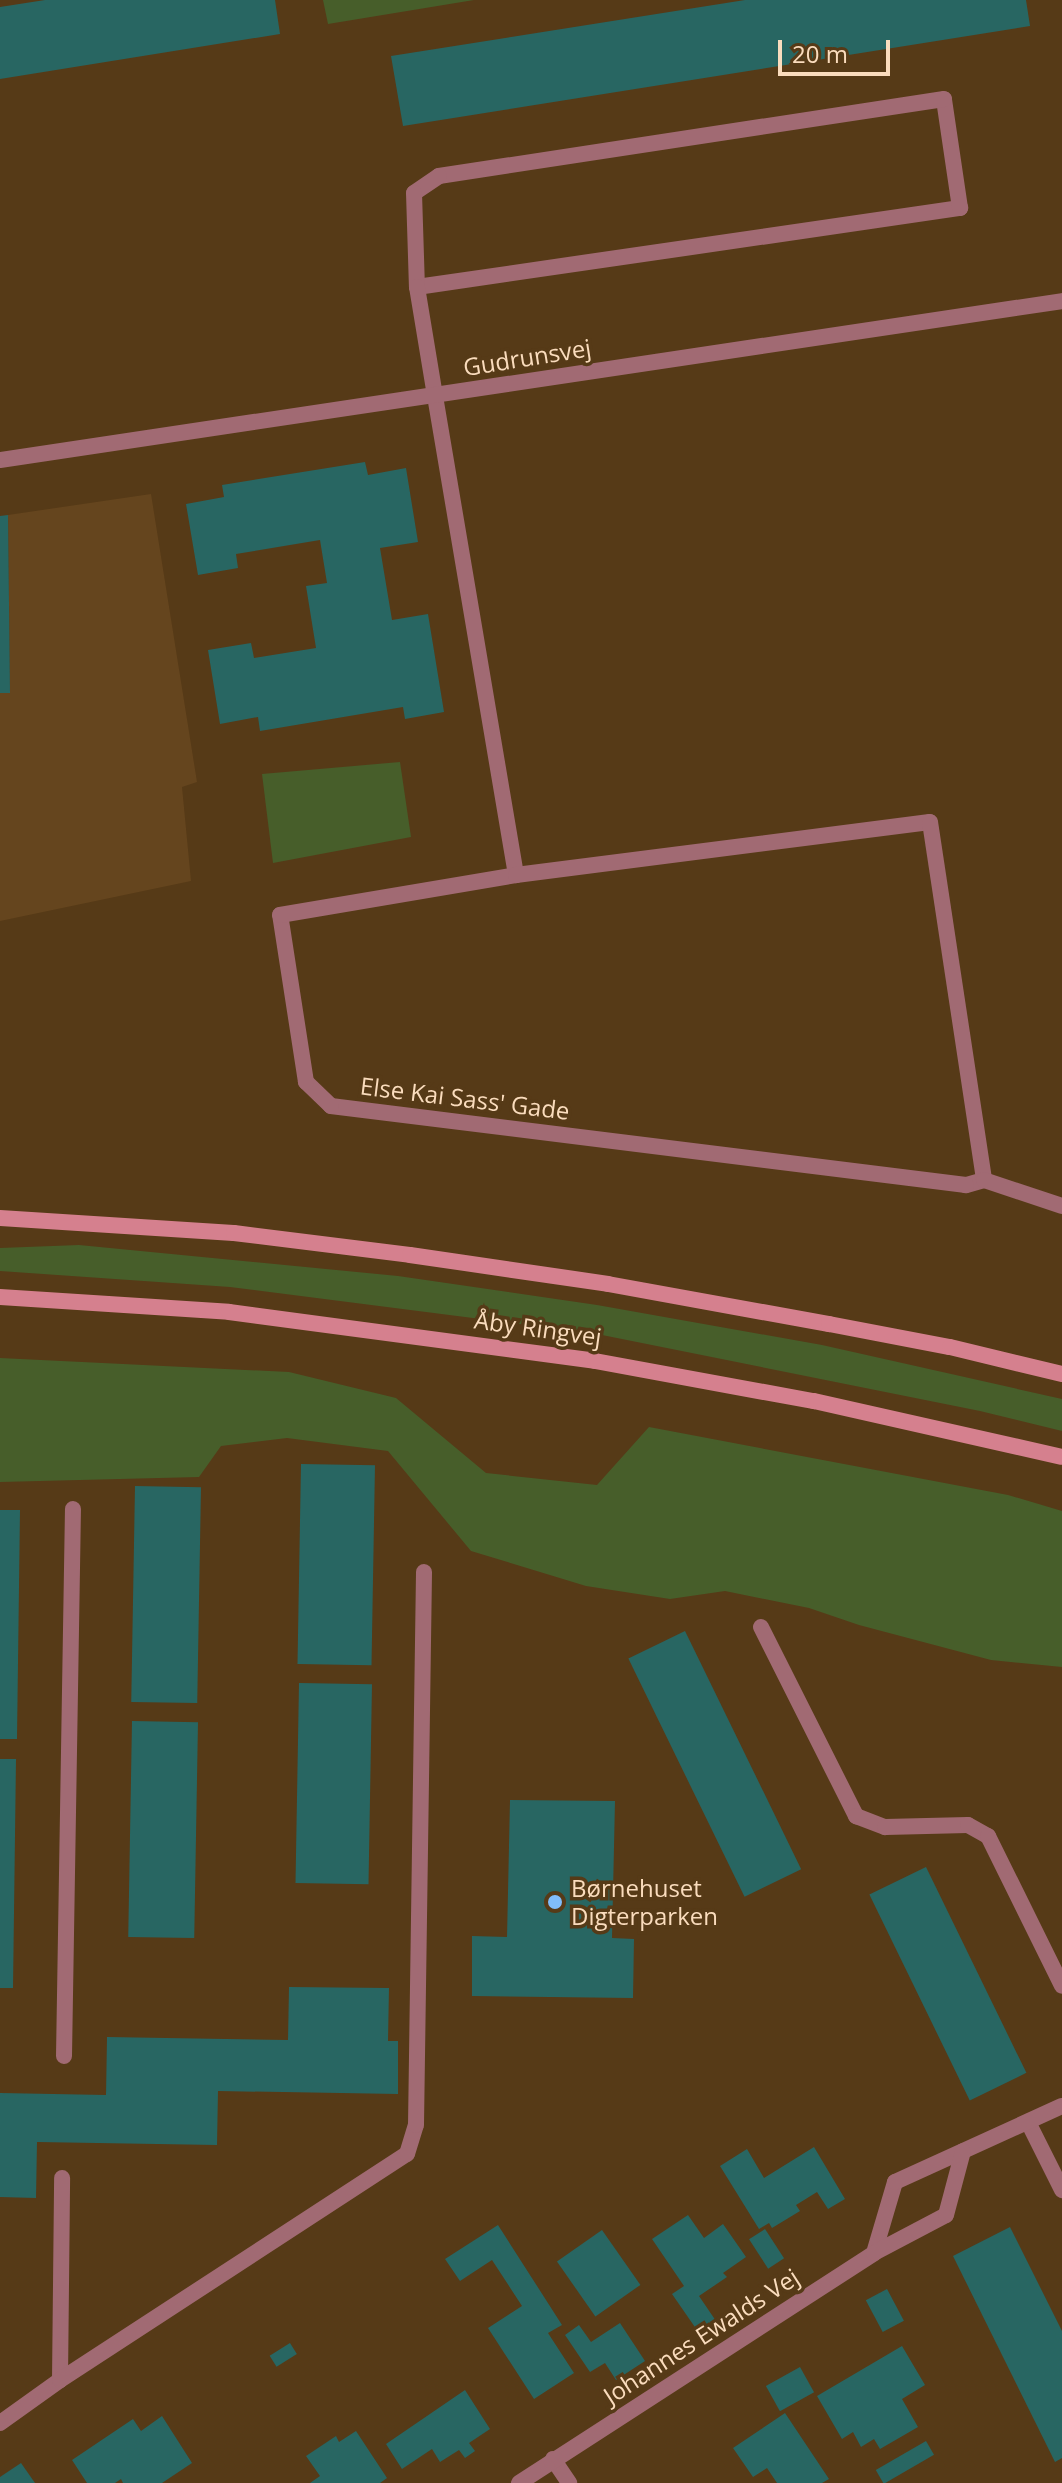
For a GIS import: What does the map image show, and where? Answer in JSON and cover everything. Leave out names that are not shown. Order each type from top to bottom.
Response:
[{"type":"main road","points":[[0,1218],[234,1233],[441,1259],[829,1324],[950,1347],[1062,1374]]},
{"type":"main road","name":"Åby Ringvej","points":[[0,1297],[229,1312],[595,1361],[814,1401],[1062,1457]]},
{"type":"street","points":[[417,287],[960,208],[944,99],[439,176],[414,193],[417,287],[516,875]]},
{"type":"street","name":"Gudrunsvej","points":[[0,460],[1062,301]]},
{"type":"street","name":"Else Kai Sass' Gade","points":[[930,822],[984,1180],[966,1185],[331,1106],[306,1082],[280,915],[516,875],[930,822]]},
{"type":"street","points":[[984,1180],[1062,1206]]},
{"type":"street","points":[[64,2056],[73,1509]]},
{"type":"street","points":[[0,2423],[60,2380],[407,2154],[416,2125],[424,1572]]},
{"type":"street","points":[[761,1627],[856,1816],[885,1827],[968,1825],[988,1836],[1062,1986]]},
{"type":"street","points":[[874,2253],[895,2182],[1029,2124],[1062,2106]]},
{"type":"street","points":[[1029,2124],[1062,2190]]},
{"type":"street","name":"Johannes Ewalds Vej","points":[[519,2483],[874,2253],[946,2215],[963,2151]]},
{"type":"street","points":[[60,2380],[62,2178]]},
{"type":"street","points":[[553,2459],[569,2483]]},
{"type":"shaded area","points":[[151,494],[197,782],[182,787],[191,881],[0,921],[0,693],[10,692],[8,515]]},
{"type":"green space","points":[[323,0],[474,0],[328,24]]},
{"type":"green space","points":[[400,762],[411,837],[273,863],[262,774]]},
{"type":"green space","points":[[79,1245],[398,1276],[597,1305],[822,1345],[1062,1399],[1062,1431],[980,1411],[597,1334],[230,1287],[0,1271],[0,1248]]},
{"type":"green space","points":[[0,1358],[289,1372],[396,1398],[486,1473],[597,1485],[649,1427],[1008,1495],[1062,1511],[1062,1667],[991,1660],[859,1625],[809,1608],[725,1591],[670,1599],[586,1586],[471,1551],[388,1451],[287,1438],[221,1446],[199,1477],[0,1482]]},
{"type":"building","points":[[45,0],[275,0],[280,34],[0,79],[0,7]]},
{"type":"building","points":[[745,0],[1026,0],[1030,26],[403,126],[391,56]]},
{"type":"building","points":[[365,462],[368,475],[406,468],[418,542],[380,548],[392,620],[428,614],[444,712],[405,719],[403,707],[260,731],[258,717],[220,724],[208,650],[251,643],[254,658],[316,648],[306,586],[327,583],[320,540],[236,554],[238,568],[198,575],[186,504],[224,497],[222,485]]},
{"type":"building","points":[[8,515],[10,693],[0,693],[0,516]]},
{"type":"building","points":[[301,1464],[375,1465],[371,1665],[298,1664]]},
{"type":"building","points":[[135,1486],[201,1487],[197,1703],[131,1702]]},
{"type":"building","points":[[0,1510],[20,1510],[17,1739],[0,1739]]},
{"type":"building","points":[[685,1631],[801,1869],[745,1897],[628,1659]]},
{"type":"building","points":[[299,1683],[372,1684],[368,1884],[296,1883]]},
{"type":"building","points":[[132,1721],[198,1722],[194,1938],[128,1937]]},
{"type":"building","points":[[0,1759],[16,1759],[13,1988],[0,1988]]},
{"type":"building","points":[[510,1800],[615,1801],[612,1938],[634,1939],[633,1998],[472,1996],[472,1936],[507,1937]]},
{"type":"building","points":[[926,1867],[1026,2073],[970,2100],[869,1895]]},
{"type":"building","points":[[289,1987],[389,1988],[388,2041],[398,2041],[398,2094],[218,2091],[217,2145],[37,2142],[36,2198],[0,2197],[0,2093],[106,2095],[107,2037],[288,2040]]},
{"type":"building","points":[[814,2147],[845,2199],[828,2209],[817,2192],[796,2205],[800,2211],[772,2228],[769,2223],[759,2229],[720,2166],[747,2149],[764,2178]]},
{"type":"building","points":[[688,2215],[704,2238],[723,2224],[746,2257],[723,2273],[727,2277],[699,2296],[716,2321],[699,2333],[672,2294],[684,2286],[652,2239]]},
{"type":"building","points":[[498,2225],[562,2325],[548,2333],[574,2373],[534,2399],[488,2328],[522,2306],[492,2260],[460,2281],[445,2259]]},
{"type":"building","points":[[1010,2227],[1062,2331],[1062,2458],[1055,2462],[953,2256]]},
{"type":"building","points":[[765,2229],[784,2258],[768,2269],[749,2239]]},
{"type":"building","points":[[602,2230],[640,2285],[595,2316],[557,2262]]},
{"type":"building","points":[[887,2289],[904,2321],[883,2332],[866,2300]]},
{"type":"building","points":[[620,2323],[645,2361],[616,2380],[605,2363],[590,2372],[565,2335],[579,2325],[591,2342]]},
{"type":"building","points":[[290,2343],[297,2354],[277,2367],[270,2356]]},
{"type":"building","points":[[902,2346],[925,2385],[902,2399],[918,2427],[880,2449],[874,2439],[861,2447],[853,2432],[842,2439],[817,2396]]},
{"type":"building","points":[[800,2367],[814,2392],[780,2411],[766,2386]]},
{"type":"building","points":[[465,2390],[490,2429],[469,2443],[475,2451],[465,2458],[459,2450],[440,2462],[432,2449],[402,2469],[386,2444]]},
{"type":"building","points":[[785,2413],[829,2479],[822,2483],[777,2483],[767,2468],[753,2477],[733,2448]]},
{"type":"building","points":[[162,2416],[192,2463],[162,2483],[123,2483],[121,2479],[115,2483],[87,2483],[72,2460],[133,2419],[141,2431]]},
{"type":"building","points":[[356,2431],[387,2478],[380,2483],[310,2483],[320,2476],[306,2456],[336,2436],[339,2442]]},
{"type":"building","points":[[926,2441],[934,2455],[885,2483],[876,2470]]},
{"type":"building","points":[[21,2463],[35,2483],[0,2483],[0,2477]]},
{"type":"place","name":"Børnehuset Digterparken","points":[[555,1902]]}]
